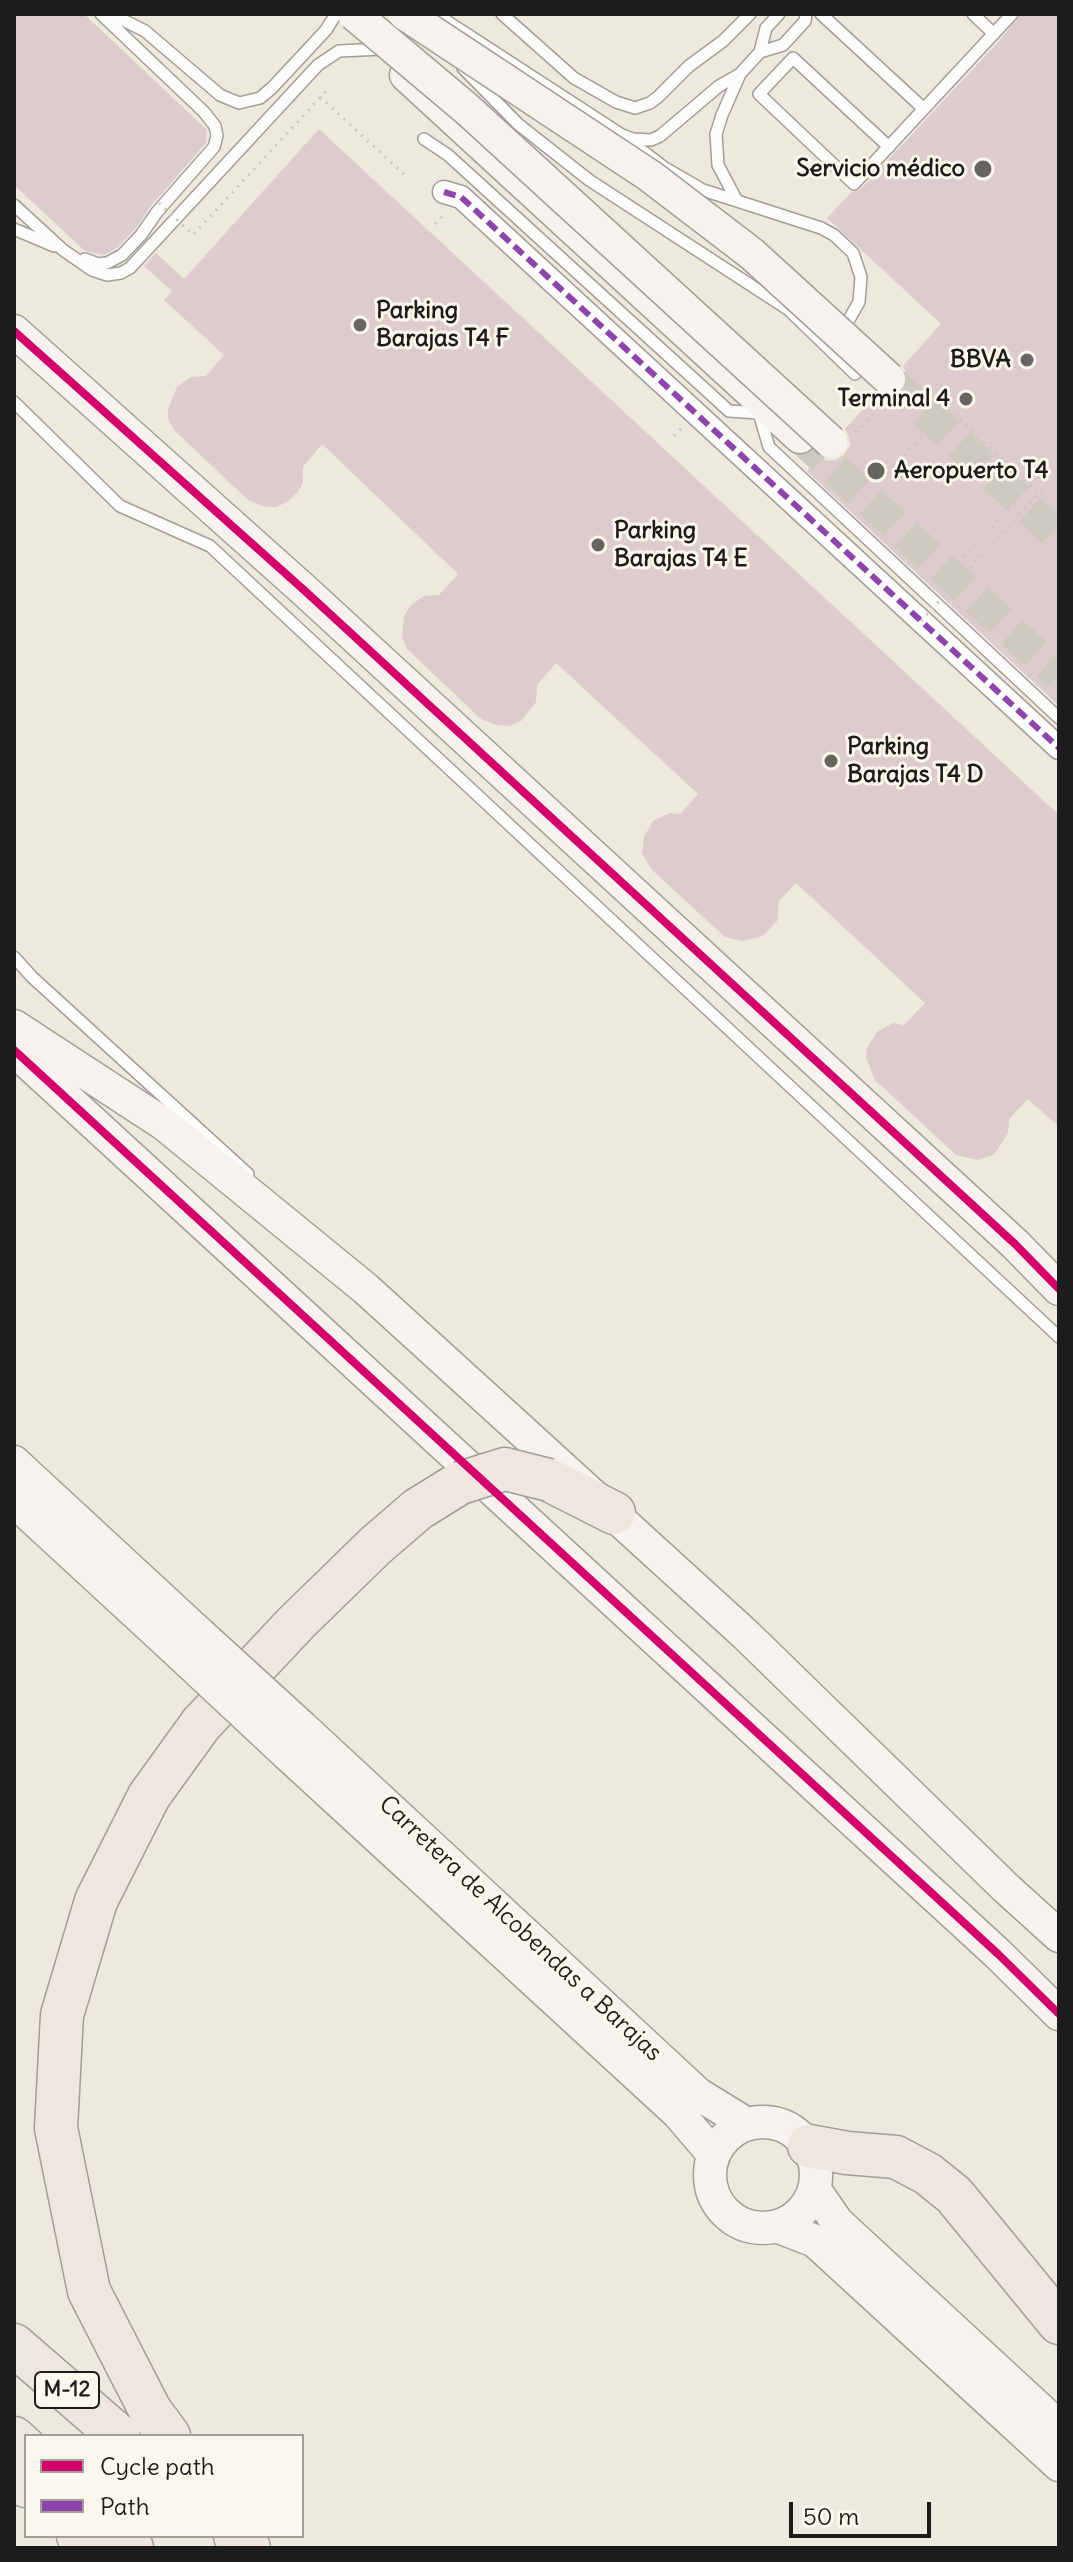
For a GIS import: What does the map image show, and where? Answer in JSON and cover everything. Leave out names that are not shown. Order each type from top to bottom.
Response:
[{"type":"highway","points":[[168,2434],[150,2410],[89,2291],[56,2128],[62,2015],[96,1901],[149,1796],[201,1724],[296,1623],[418,1509],[460,1483],[505,1469],[549,1480],[614,1513]]},
{"type":"highway","points":[[809,2146],[896,2157],[928,2174],[954,2195],[1059,2323]]},
{"type":"highway","name":"M-12","points":[[14,2345],[117,2434]]},
{"type":"street","points":[[355,14],[412,82],[827,440]]},
{"type":"street","points":[[355,14],[468,110],[827,440]]},
{"type":"street","points":[[407,14],[661,185],[752,254],[889,389]]},
{"type":"street","points":[[444,192],[461,197],[1059,748]]},
{"type":"street","points":[[17,336],[305,591],[1059,1289]]},
{"type":"street","points":[[14,1026],[164,1124],[366,1289],[745,1634],[1059,1936]]},
{"type":"street","points":[[14,1050],[998,1954],[1059,2014]]},
{"type":"street","points":[[14,1462],[190,1644],[294,1740]]},
{"type":"street","points":[[14,1501],[190,1644]]},
{"type":"street","name":"Carretera de Alcobendas a Barajas","points":[[294,1740],[698,2094],[745,2123]]},
{"type":"street","name":"Carretera de Alcobendas a Barajas","points":[[294,1740],[678,2113],[713,2154]]},
{"type":"street","points":[[1006,1888],[1059,1958]]},
{"type":"street","points":[[779,2227],[802,2213],[815,2190],[817,2167],[809,2146],[781,2123],[745,2123],[726,2135],[713,2154],[709,2184],[723,2212],[749,2227],[779,2227],[815,2241],[1059,2465]]},
{"type":"street","points":[[815,2190],[837,2222],[1059,2427]]},
{"type":"lane","points":[[14,229],[98,264],[107,263],[122,255],[141,235],[217,142],[215,126],[204,112],[101,14]]},
{"type":"lane","points":[[111,14],[145,31],[220,95],[239,103],[260,98],[279,82],[326,30],[336,14]]},
{"type":"lane","points":[[407,14],[518,124],[589,180],[789,310],[855,374]]},
{"type":"lane","points":[[436,14],[622,135],[680,178],[703,190],[834,235],[853,253],[861,277],[859,302],[847,323]]},
{"type":"lane","points":[[502,14],[574,78],[616,102],[635,108],[658,97],[750,14]]},
{"type":"lane","points":[[622,135],[642,140],[660,136],[719,86],[740,74],[760,52],[766,28],[779,14]]},
{"type":"lane","points":[[760,52],[783,45],[805,21],[806,14]]},
{"type":"lane","points":[[821,14],[924,109]]},
{"type":"lane","points":[[973,14],[994,34]]},
{"type":"lane","points":[[889,147],[793,58],[759,94],[854,184],[889,147],[1012,14]]},
{"type":"lane","points":[[14,205],[63,250],[92,270],[107,275],[121,273],[130,268],[318,65],[339,51],[382,49]]},
{"type":"lane","points":[[737,201],[722,176],[715,144],[722,115],[740,74]]},
{"type":"lane","points":[[424,139],[448,155],[729,411],[759,413],[769,447],[1059,718]]},
{"type":"lane","points":[[14,402],[120,506],[210,546],[1059,1337]]},
{"type":"lane","points":[[14,957],[257,1183]]},
{"type":"lane","points":[[268,1193],[366,1289]]},
{"type":"path","points":[[159,203],[193,235],[330,87]]},
{"type":"path","points":[[320,97],[406,176]]},
{"type":"path","points":[[827,440],[889,389]]},
{"type":"path","points":[[948,409],[1038,493]]},
{"type":"path","points":[[876,485],[935,422]]},
{"type":"path","points":[[921,621],[1046,485]]},
{"type":"path","points":[[959,563],[1018,498]]},
{"type":"building","points":[[14,14],[84,14],[207,130],[206,143],[150,207],[136,228],[117,248],[104,255],[85,251],[14,185]]},
{"type":"building","name":"Terminal 4","points":[[1020,14],[1059,14],[1059,706],[807,471],[819,457],[828,461],[844,455],[850,445],[845,429],[877,394],[886,398],[902,392],[908,382],[903,366],[941,324],[827,218],[852,192],[860,190],[1001,39]]},
{"type":"building","points":[[319,129],[1059,815],[1059,1127],[1028,1099],[1009,1119],[1008,1133],[994,1155],[977,1160],[956,1155],[875,1080],[866,1057],[867,1048],[877,1032],[893,1023],[904,1025],[925,1003],[796,883],[779,901],[777,921],[763,936],[742,941],[725,937],[651,869],[642,853],[644,837],[653,821],[670,813],[680,814],[698,794],[556,663],[537,685],[536,702],[521,721],[509,726],[481,719],[407,649],[402,637],[404,616],[411,605],[424,596],[439,595],[458,574],[322,444],[303,467],[303,483],[297,493],[276,507],[262,506],[248,500],[174,430],[168,419],[168,409],[177,387],[191,377],[206,376],[224,355],[164,300],[172,291],[144,266],[156,253],[184,279]]},
{"type":"tunnel","points":[[889,379],[1059,537]]},
{"type":"tunnel","points":[[800,437],[1059,675]]},
{"type":"marked path","points":[[444,192],[461,197],[1059,748]]},
{"type":"cycle path","points":[[14,331],[305,591],[1015,1244],[1059,1289]]},
{"type":"cycle path","points":[[14,1050],[998,1954],[1059,2014]]},
{"type":"place","name":"Servicio médico","points":[[983,169]]},
{"type":"place","name":"Parking Barajas T4 F","points":[[360,325]]},
{"type":"place","name":"BBVA","points":[[1027,360]]},
{"type":"place","name":"Terminal 4","points":[[966,399]]},
{"type":"place","name":"Aeropuerto T4","points":[[876,471]]},
{"type":"place","name":"Parking Barajas T4 E","points":[[598,545]]},
{"type":"place","name":"Parking Barajas T4 D","points":[[831,761]]}]
